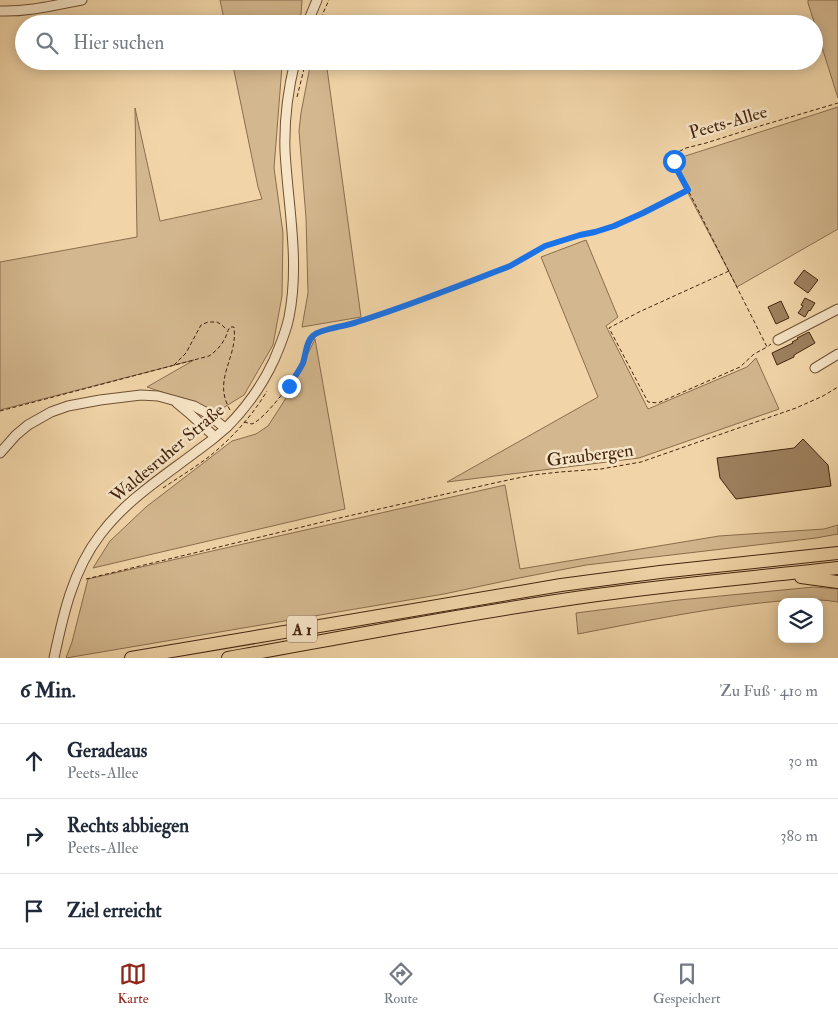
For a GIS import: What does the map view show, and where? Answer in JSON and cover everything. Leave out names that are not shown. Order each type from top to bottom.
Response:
[{"type":"highway","points":[[814,555],[838,546]]},
{"type":"highway","name":"A 1","points":[[131,658],[561,585],[660,572],[838,553]]},
{"type":"highway","name":"A 1","points":[[228,658],[476,614],[596,596],[838,568]]},
{"type":"highway","points":[[782,574],[838,582]]},
{"type":"street","points":[[0,11],[32,10],[82,0]]},
{"type":"street","points":[[310,15],[317,0]]},
{"type":"street","name":"Waldesruher Straße","points":[[54,658],[62,622],[73,587],[82,564],[99,536],[112,520],[134,499],[226,428],[261,383],[273,361],[284,334],[294,277],[285,150],[285,127],[292,70]]},
{"type":"street","points":[[778,340],[838,309]]},
{"type":"street","points":[[816,368],[838,354]]},
{"type":"street","points":[[0,453],[28,425],[51,412],[68,406],[141,395],[158,396],[184,402],[205,412],[226,428]]},
{"type":"street","points":[[175,401],[215,438]]},
{"type":"path","points":[[322,15],[329,0]]},
{"type":"path","points":[[298,97],[304,70]]},
{"type":"path","name":"Peets-Allee","points":[[688,190],[675,166],[675,157],[678,152],[686,148],[838,104]]},
{"type":"path","points":[[245,422],[252,424],[258,420],[289,386],[303,362],[312,336],[317,332],[347,326],[488,275],[510,266],[545,246],[614,226],[688,190],[767,347]]},
{"type":"path","points":[[728,271],[609,328],[648,402],[658,403],[740,367],[754,354],[778,340]]},
{"type":"path","points":[[174,366],[186,353],[201,325],[208,322],[217,322],[228,331]]},
{"type":"path","points":[[0,411],[209,356],[225,338],[230,327],[234,327],[235,334],[231,356],[224,375],[223,387],[224,396],[231,412]]},
{"type":"path","points":[[159,491],[210,456],[257,408],[270,386]]},
{"type":"path","name":"Graubergen","points":[[87,573],[85,579],[335,519],[532,475],[601,469],[641,462],[796,408],[838,387]]},
{"type":"shaded area","points":[[220,0],[302,0],[300,15],[223,15]]},
{"type":"shaded area","points":[[808,0],[838,0],[838,98],[823,50],[823,15],[812,15]]},
{"type":"shaded area","points":[[234,70],[282,70],[274,168],[283,233],[282,296],[273,345],[244,395],[218,411],[147,387],[194,360],[0,410],[0,262],[137,237],[135,108],[160,221],[262,199]]},
{"type":"shaded area","points":[[309,70],[327,70],[361,317],[302,327],[308,293],[306,218],[299,131]]},
{"type":"shaded area","points":[[838,107],[838,229],[737,287],[689,195],[676,159]]},
{"type":"shaded area","points":[[586,240],[618,317],[606,326],[648,409],[747,367],[756,358],[779,409],[639,458],[447,482],[598,397],[541,257]]},
{"type":"shaded area","points":[[315,339],[345,509],[93,568],[110,541],[146,507],[232,441],[256,434],[268,426],[288,395]]},
{"type":"shaded area","points":[[505,485],[520,569],[719,536],[824,529],[838,525],[838,534],[586,565],[444,594],[66,658],[88,579]]},
{"type":"shaded area","points":[[814,587],[838,589],[838,602],[823,601],[823,598],[778,598],[778,601],[686,614],[578,634],[576,613],[679,600]]},
{"type":"building","points":[[804,270],[818,280],[808,293],[794,283]]},
{"type":"building","points":[[805,298],[815,303],[805,317],[798,313],[803,306],[801,305]]},
{"type":"building","points":[[781,301],[789,318],[776,324],[768,307]]},
{"type":"building","points":[[809,332],[815,343],[794,355],[794,357],[777,365],[772,353],[793,343],[797,338]]},
{"type":"building","points":[[803,439],[828,465],[831,486],[736,499],[720,478],[717,458],[794,448]]},
{"type":"route","points":[[289,386],[303,362],[312,336],[317,332],[347,326],[398,309],[510,266],[545,246],[614,226],[643,213],[688,190],[674,161]]}]
